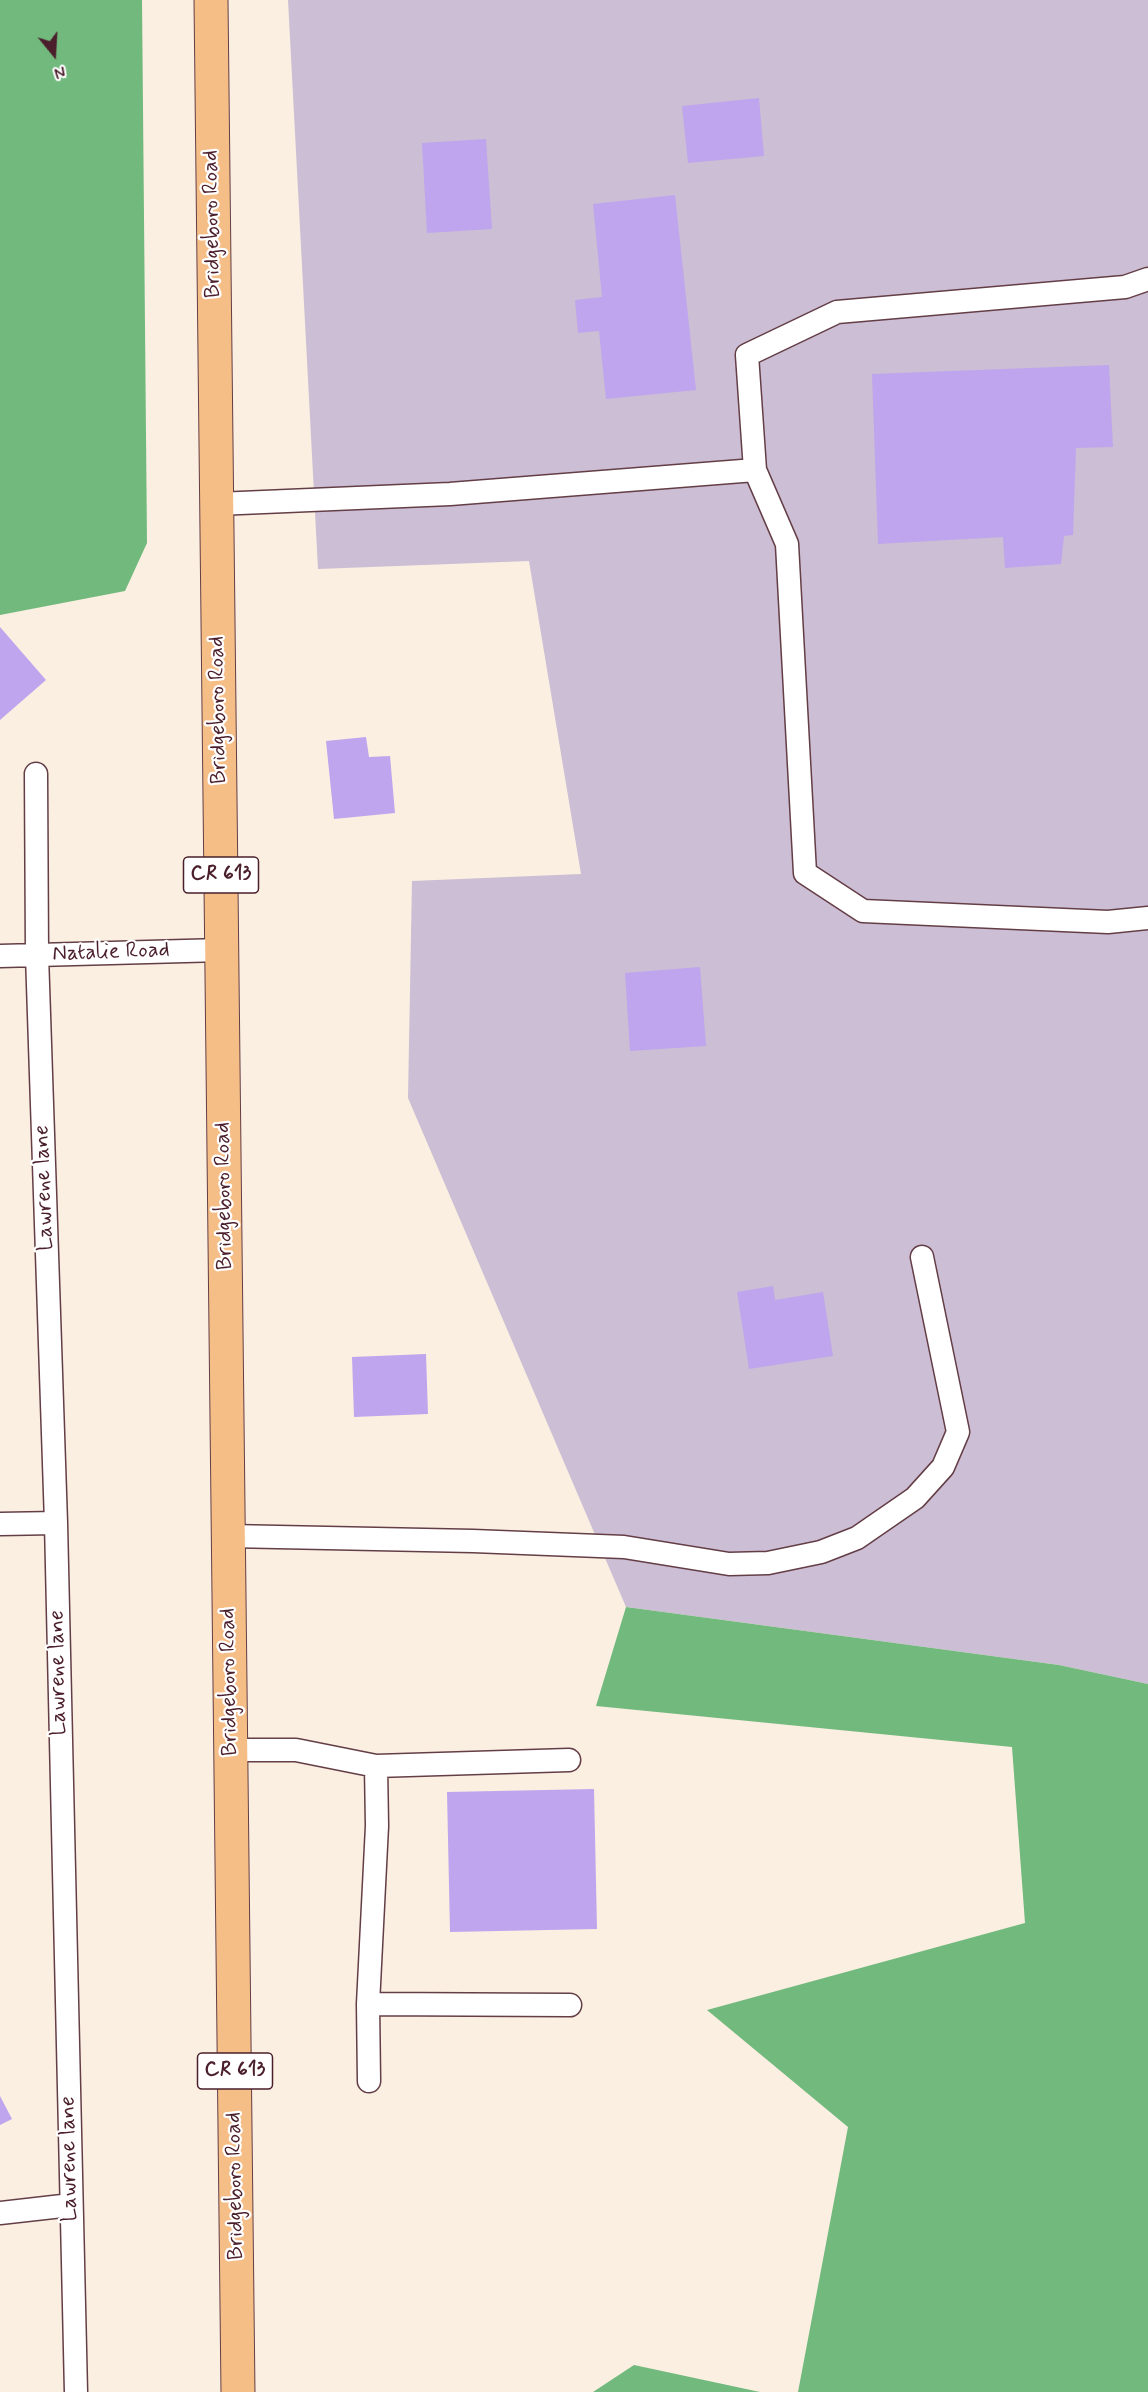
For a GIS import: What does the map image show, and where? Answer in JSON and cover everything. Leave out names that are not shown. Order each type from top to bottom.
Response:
[{"type":"main road","name":"Bridgeboro Road","points":[[211,0],[238,2392]]},
{"type":"lane","points":[[1148,279],[1125,287],[837,312],[747,355],[755,470],[787,544],[805,873],[863,911],[1108,922],[1148,918]]},
{"type":"lane","points":[[217,504],[450,494],[755,470]]},
{"type":"lane","name":"Lawrene lane","points":[[36,774],[37,955],[56,1523],[76,2392]]},
{"type":"lane","name":"Natalie Road","points":[[0,956],[222,950]]},
{"type":"lane","points":[[229,1536],[624,1547],[729,1564],[768,1563],[821,1552],[857,1539],[915,1498],[943,1467],[958,1432],[922,1257]]},
{"type":"lane","points":[[0,1524],[56,1523]]},
{"type":"lane","points":[[231,1750],[296,1750],[376,1766],[569,1760]]},
{"type":"lane","points":[[369,2081],[368,2004],[377,1826],[376,1766]]},
{"type":"lane","points":[[368,2004],[570,2005]]},
{"type":"lane","points":[[0,2212],[71,2205]]},
{"type":"shaded area","points":[[288,0],[1148,0],[1148,1684],[1059,1665],[626,1607],[408,1098],[412,881],[581,874],[529,561],[318,569]]},
{"type":"green space","points":[[0,0],[142,0],[147,543],[125,591],[0,615]]},
{"type":"green space","points":[[626,1607],[1059,1665],[1148,1684],[1148,2392],[798,2392],[848,2127],[707,2010],[1025,1923],[1012,1747],[596,1706]]},
{"type":"green space","points":[[634,2365],[760,2392],[593,2392]]},
{"type":"building","points":[[759,98],[764,156],[688,163],[682,106]]},
{"type":"building","points":[[486,139],[492,229],[427,233],[422,143]]},
{"type":"building","points":[[675,195],[696,390],[606,399],[599,331],[578,333],[575,300],[602,297],[593,204]]},
{"type":"building","points":[[1109,365],[1113,447],[1076,448],[1073,535],[1064,536],[1061,564],[1005,568],[1003,537],[878,544],[872,374]]},
{"type":"building","points":[[0,627],[46,680],[0,720]]},
{"type":"building","points":[[366,737],[369,757],[390,756],[395,813],[334,819],[326,741]]},
{"type":"building","points":[[700,967],[706,1046],[630,1051],[625,973]]},
{"type":"building","points":[[773,1286],[775,1300],[823,1292],[833,1356],[749,1369],[737,1292]]},
{"type":"building","points":[[426,1354],[428,1414],[354,1417],[352,1357]]},
{"type":"building","points":[[594,1789],[597,1929],[450,1932],[447,1792]]},
{"type":"building","points":[[0,2096],[12,2119],[0,2125]]}]
